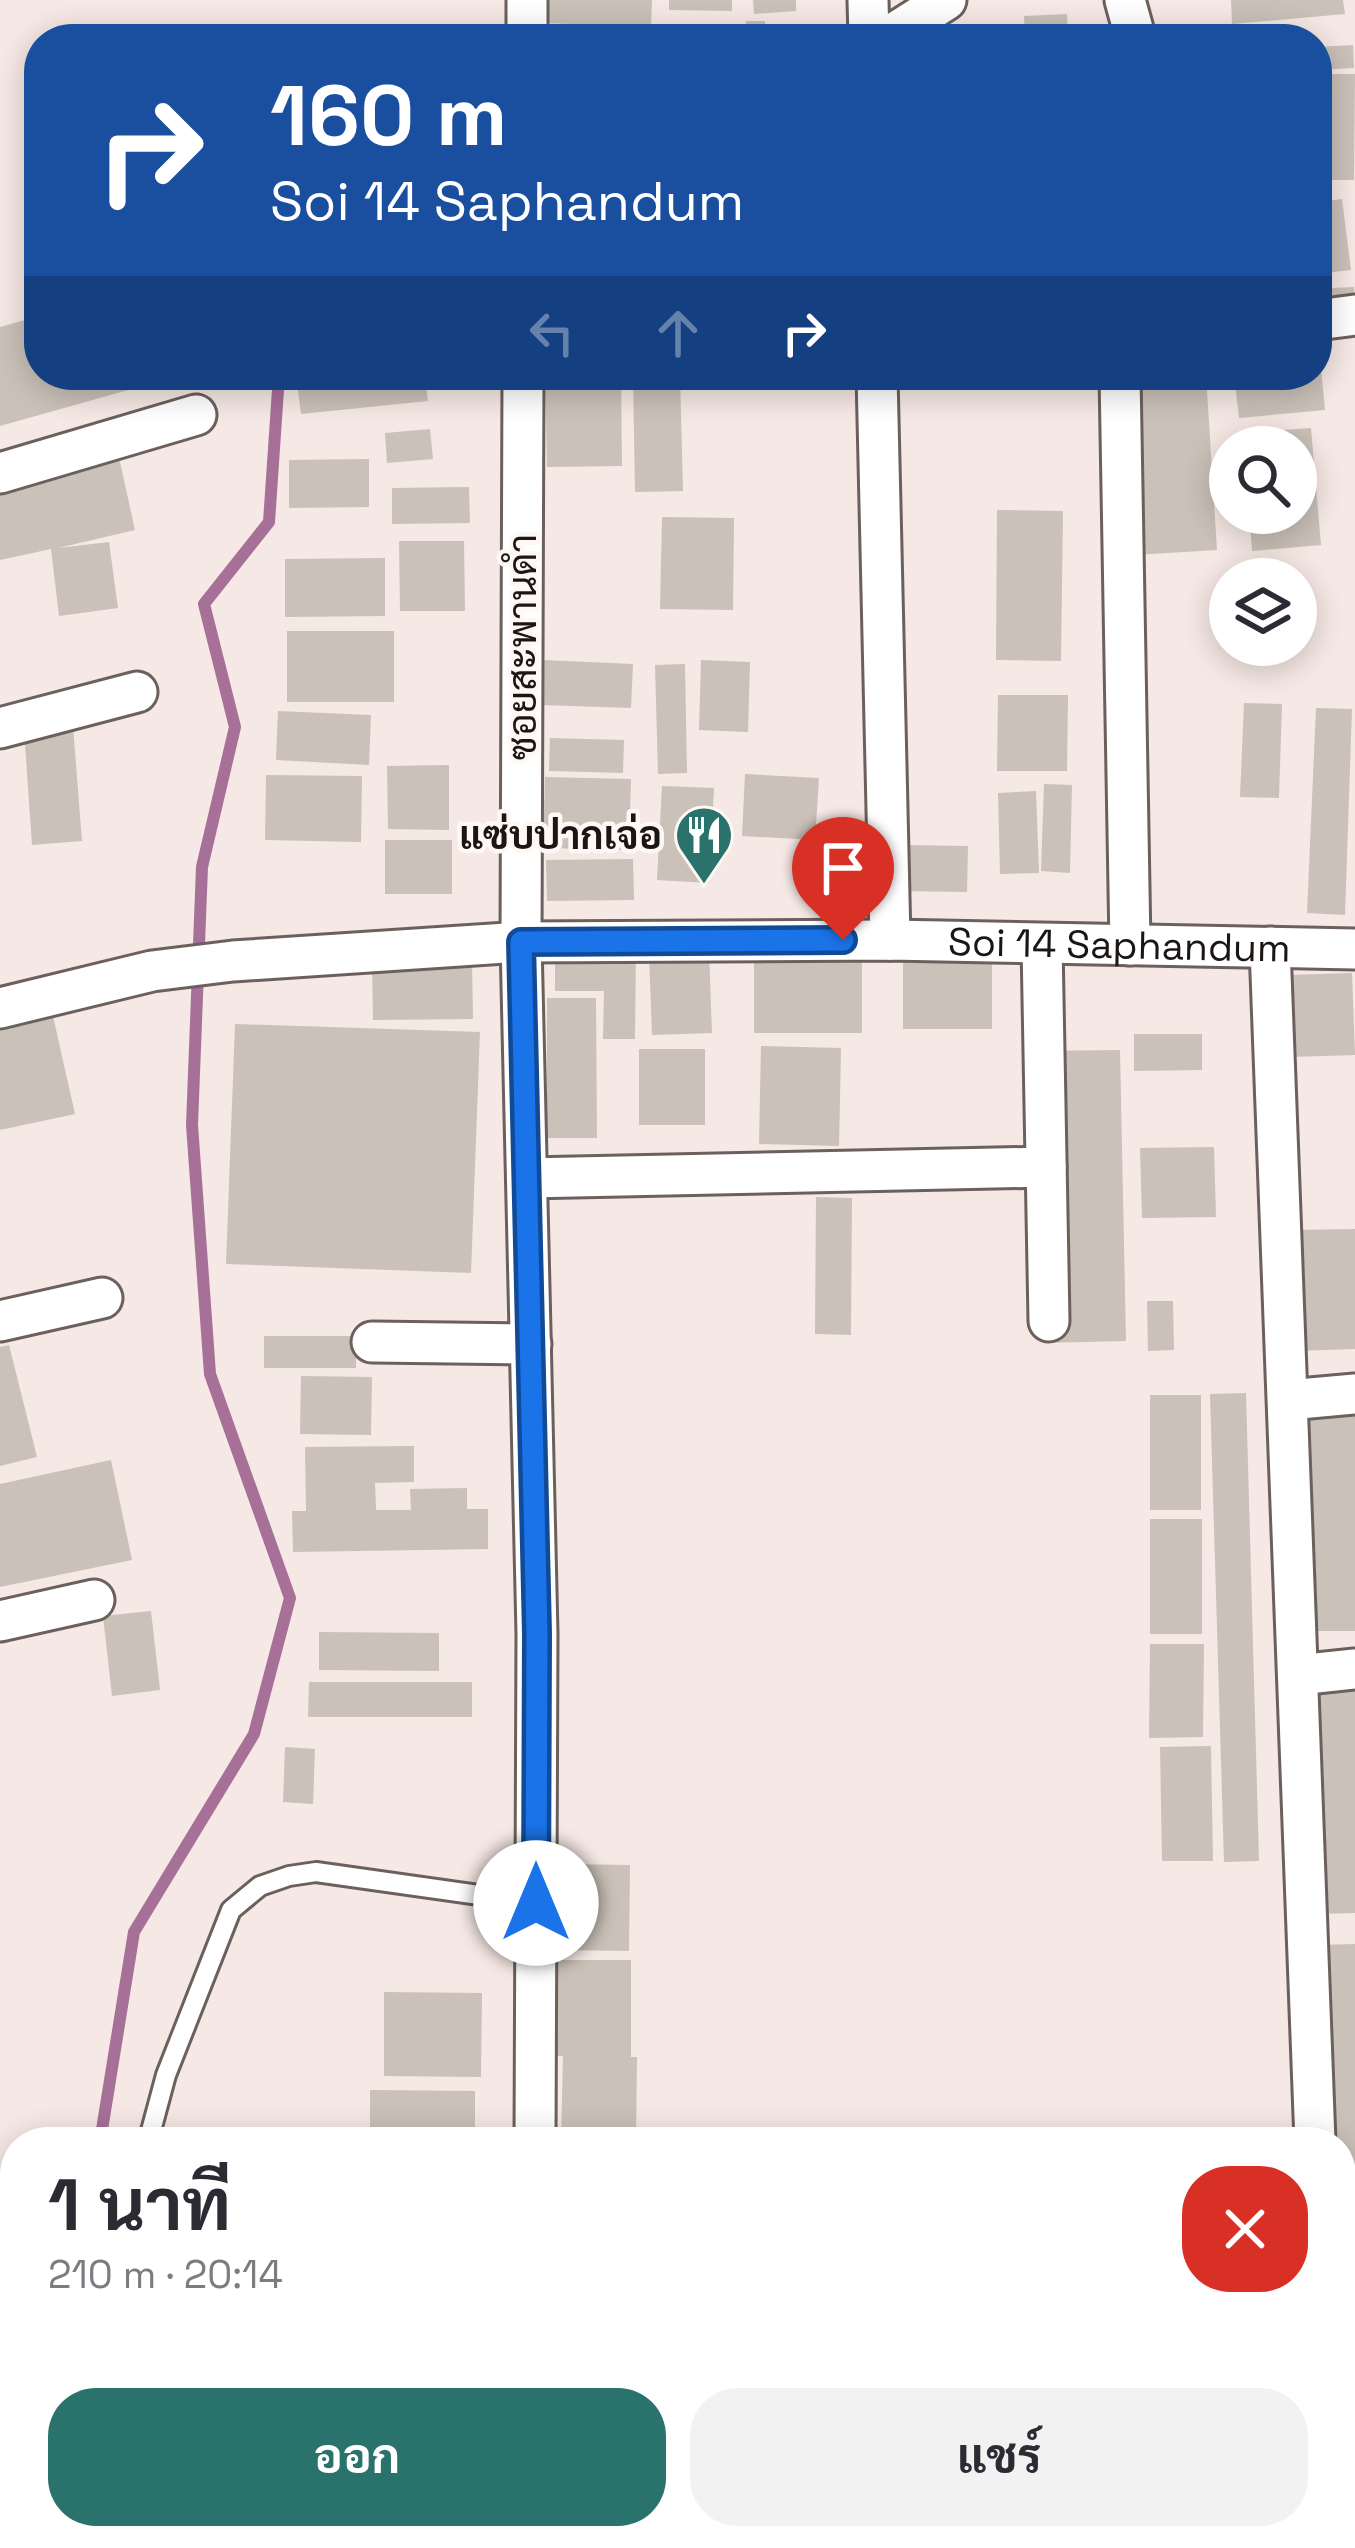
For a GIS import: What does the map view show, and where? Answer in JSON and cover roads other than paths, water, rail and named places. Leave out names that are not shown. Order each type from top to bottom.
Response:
[{"type":"street","points":[[908,24],[946,0]]},
{"type":"street","name":"ซอยสะพานดำ","points":[[523,390],[521,942],[537,1634],[535,2127]]},
{"type":"street","points":[[877,390],[890,940]]},
{"type":"street","points":[[1120,390],[1130,945]]},
{"type":"street","points":[[0,473],[196,415]]},
{"type":"street","points":[[0,728],[136,692]]},
{"type":"street","name":"Soi 14 Saphandum","points":[[0,1008],[152,971],[233,961],[521,942],[890,940],[1355,950]]},
{"type":"street","points":[[1042,944],[1049,1321]]},
{"type":"street","points":[[1270,947],[1315,2127]]},
{"type":"street","points":[[527,1178],[1046,1166]]},
{"type":"street","points":[[0,1321],[102,1298]]},
{"type":"street","points":[[372,1342],[531,1344]]},
{"type":"street","points":[[1288,1400],[1355,1394]]},
{"type":"street","points":[[0,1622],[94,1600]]},
{"type":"street","points":[[1298,1675],[1355,1669]]},
{"type":"lane","points":[[152,2127],[166,2075],[231,1910],[260,1886],[316,1873],[536,1903]]},
{"type":"waterway","points":[[102,2127],[134,1932],[254,1734],[290,1598],[210,1374],[192,1125],[202,867],[235,727],[204,604],[269,522],[278,390]]},
{"type":"place","name":"แซ่บปากเจ่อ","points":[[704,886]]}]
